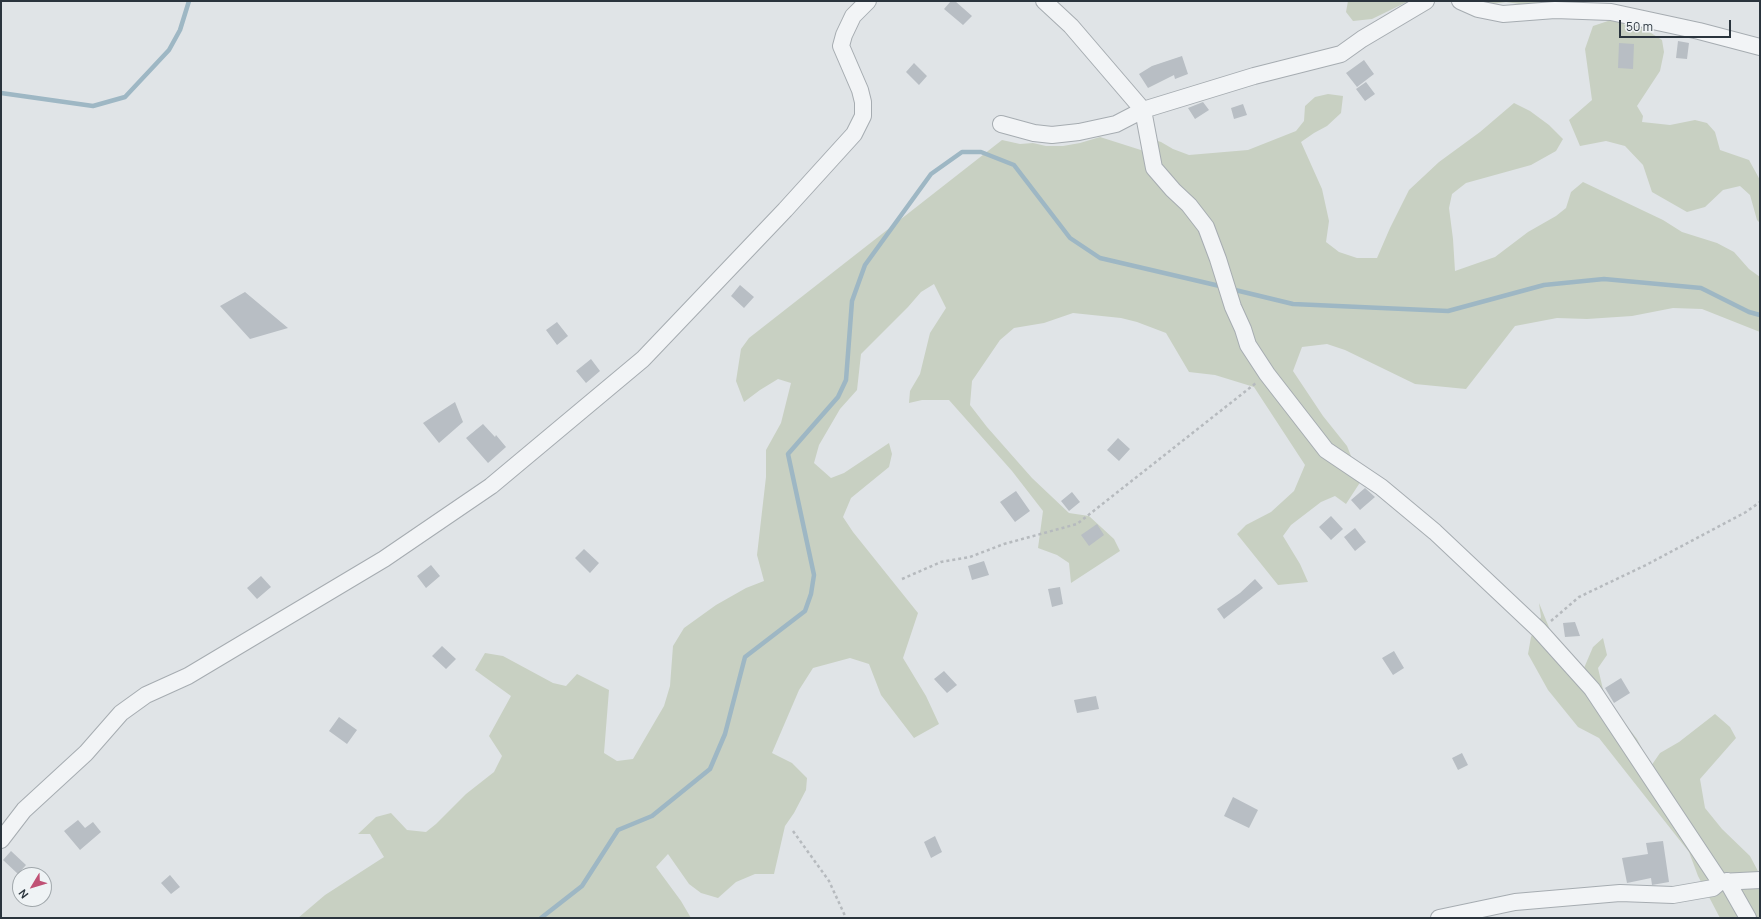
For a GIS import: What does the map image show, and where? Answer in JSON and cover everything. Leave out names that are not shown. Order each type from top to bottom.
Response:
[{"type":"street","points":[[1,840],[24,810],[86,753],[121,713],[146,695],[188,676],[384,559],[490,486],[644,359],[780,216],[854,134],[863,116],[863,102],[860,90],[841,46],[844,35],[853,16],[868,1]]},
{"type":"street","points":[[1044,1],[1071,26],[1143,110],[1154,168],[1190,205],[1206,227],[1233,307],[1243,329],[1248,345],[1267,374],[1326,450],[1381,487],[1435,532],[1539,630],[1592,689],[1748,918]]},
{"type":"street","points":[[1001,124],[1034,133],[1052,135],[1079,132],[1116,124],[1143,110],[1254,76],[1341,54],[1362,39],[1426,1]]},
{"type":"street","points":[[1460,1],[1478,9],[1503,14],[1555,10],[1610,12],[1700,31],[1760,47]]},
{"type":"street","points":[[1439,918],[1515,902],[1620,893],[1673,895],[1713,888],[1723,882],[1760,880]]},
{"type":"path","points":[[902,579],[941,562],[970,557],[1004,544],[1077,524],[1267,374]]},
{"type":"path","points":[[1539,630],[1579,598],[1646,565],[1746,512],[1760,502]]},
{"type":"path","points":[[793,831],[829,881],[846,918]]},
{"type":"shaded area","points":[[1348,1],[1409,1],[1372,19],[1353,21],[1346,12]]},
{"type":"shaded area","points":[[1479,1],[1549,1],[1538,7],[1506,2],[1486,5]]},
{"type":"shaded area","points":[[1617,18],[1640,26],[1662,40],[1664,52],[1660,71],[1637,106],[1643,116],[1642,122],[1670,125],[1695,120],[1707,123],[1715,132],[1720,150],[1749,160],[1760,180],[1760,223],[1757,220],[1750,195],[1740,186],[1723,190],[1705,207],[1687,212],[1652,192],[1643,165],[1625,146],[1606,141],[1580,146],[1569,120],[1592,100],[1585,49],[1593,26]]},
{"type":"shaded area","points":[[1328,94],[1343,96],[1341,113],[1327,126],[1301,142],[1322,189],[1329,221],[1326,242],[1339,252],[1357,258],[1377,258],[1409,190],[1439,162],[1480,132],[1514,103],[1530,111],[1549,125],[1563,139],[1556,151],[1531,165],[1466,183],[1452,194],[1449,208],[1455,271],[1495,257],[1528,232],[1556,216],[1566,208],[1571,192],[1583,182],[1663,220],[1682,232],[1717,243],[1734,252],[1749,269],[1760,277],[1760,332],[1702,309],[1673,308],[1632,316],[1587,319],[1557,318],[1515,326],[1466,389],[1415,384],[1345,350],[1327,344],[1302,347],[1293,371],[1323,416],[1347,446],[1361,481],[1346,504],[1335,496],[1321,502],[1291,525],[1283,536],[1300,564],[1308,582],[1278,585],[1237,534],[1246,525],[1271,512],[1294,491],[1305,465],[1254,387],[1215,375],[1189,372],[1166,333],[1137,322],[1121,318],[1073,313],[1044,323],[1014,328],[1000,340],[972,381],[970,405],[987,427],[1032,478],[1069,513],[1089,516],[1114,539],[1120,551],[1071,583],[1069,563],[1057,555],[1038,548],[1043,511],[1012,471],[949,400],[922,400],[909,403],[910,391],[920,374],[930,333],[946,308],[934,284],[921,292],[861,354],[857,390],[840,409],[819,445],[814,463],[831,478],[844,473],[889,443],[892,454],[889,467],[851,498],[843,517],[853,532],[918,613],[903,658],[926,696],[939,724],[914,738],[881,695],[869,664],[850,658],[813,668],[799,690],[772,753],[792,763],[807,778],[806,790],[794,813],[785,826],[774,874],[755,874],[736,882],[718,898],[701,893],[689,884],[668,854],[656,867],[681,901],[691,918],[298,918],[325,895],[384,857],[370,834],[358,834],[376,817],[391,813],[407,830],[426,832],[466,794],[494,772],[502,756],[489,736],[511,696],[475,670],[485,653],[503,656],[553,683],[566,686],[577,674],[609,690],[604,753],[617,761],[633,759],[664,706],[670,686],[673,646],[684,628],[716,605],[746,588],[764,581],[757,555],[766,477],[766,450],[781,423],[791,383],[778,379],[744,402],[736,381],[741,349],[749,338],[1002,140],[1020,144],[1033,143],[1046,146],[1063,146],[1100,137],[1144,151],[1146,137],[1189,155],[1248,150],[1296,131],[1304,121],[1305,106],[1315,97]]},
{"type":"shaded area","points":[[1539,603],[1555,642],[1584,668],[1593,647],[1603,638],[1607,655],[1598,668],[1605,698],[1637,739],[1651,766],[1660,753],[1679,742],[1715,714],[1730,727],[1736,738],[1700,779],[1705,808],[1722,829],[1750,856],[1760,875],[1760,918],[1720,918],[1698,876],[1689,852],[1599,738],[1578,727],[1548,690],[1528,654],[1531,637],[1541,617]]},
{"type":"building","points":[[951,1],[955,1],[972,16],[963,25],[944,9]]},
{"type":"building","points":[[1678,41],[1689,43],[1687,59],[1676,58]]},
{"type":"building","points":[[1619,43],[1634,44],[1633,69],[1618,68]]},
{"type":"building","points":[[1182,56],[1188,74],[1175,79],[1174,75],[1148,88],[1139,74],[1152,66]]},
{"type":"building","points":[[1364,60],[1374,74],[1357,87],[1346,73]]},
{"type":"building","points":[[914,63],[927,76],[919,85],[906,72]]},
{"type":"building","points":[[1366,82],[1375,94],[1365,101],[1356,89]]},
{"type":"building","points":[[1203,102],[1209,110],[1195,119],[1188,108]]},
{"type":"building","points":[[1243,104],[1247,115],[1234,119],[1231,108]]},
{"type":"building","points":[[740,285],[754,297],[744,308],[731,296]]},
{"type":"building","points":[[245,292],[288,328],[250,339],[220,306]]},
{"type":"building","points":[[557,322],[568,336],[557,345],[546,330]]},
{"type":"building","points":[[591,359],[600,371],[586,383],[576,371]]},
{"type":"building","points":[[455,402],[463,422],[439,443],[423,423]]},
{"type":"building","points":[[483,424],[495,437],[496,435],[506,447],[488,463],[466,438]]},
{"type":"building","points":[[1118,438],[1130,449],[1119,461],[1107,450]]},
{"type":"building","points":[[1365,488],[1375,497],[1360,510],[1351,500]]},
{"type":"building","points":[[1016,491],[1030,511],[1015,522],[1000,502]]},
{"type":"building","points":[[1072,492],[1080,502],[1069,511],[1061,501]]},
{"type":"building","points":[[1331,516],[1343,529],[1331,540],[1319,527]]},
{"type":"building","points":[[1097,524],[1104,535],[1089,546],[1081,535]]},
{"type":"building","points":[[1355,528],[1366,542],[1355,551],[1344,537]]},
{"type":"building","points":[[584,549],[599,563],[590,573],[575,558]]},
{"type":"building","points":[[984,561],[989,575],[972,580],[968,566]]},
{"type":"building","points":[[431,565],[440,576],[426,588],[417,576]]},
{"type":"building","points":[[261,576],[271,587],[257,599],[247,588]]},
{"type":"building","points":[[1255,579],[1263,588],[1224,619],[1217,609],[1240,593]]},
{"type":"building","points":[[1060,587],[1063,604],[1052,607],[1048,589]]},
{"type":"building","points":[[1575,622],[1580,636],[1565,637],[1563,623]]},
{"type":"building","points":[[442,646],[456,659],[446,669],[432,656]]},
{"type":"building","points":[[1394,651],[1404,668],[1393,675],[1382,658]]},
{"type":"building","points":[[944,671],[957,685],[947,693],[934,679]]},
{"type":"building","points":[[1621,678],[1630,693],[1614,703],[1605,688]]},
{"type":"building","points":[[1096,696],[1099,709],[1077,713],[1074,700]]},
{"type":"building","points":[[339,717],[357,730],[347,744],[329,731]]},
{"type":"building","points":[[1462,753],[1468,765],[1458,770],[1452,758]]},
{"type":"building","points":[[1233,797],[1258,810],[1249,828],[1224,816]]},
{"type":"building","points":[[78,820],[85,828],[93,822],[101,832],[80,850],[64,831]]},
{"type":"building","points":[[935,836],[942,852],[931,858],[924,842]]},
{"type":"building","points":[[1663,841],[1669,882],[1652,885],[1651,878],[1627,883],[1622,858],[1648,854],[1646,843]]},
{"type":"building","points":[[11,851],[26,865],[24,867],[12,867],[12,868],[3,860]]},
{"type":"building","points":[[170,875],[180,887],[171,894],[161,883]]},
{"type":"waterway","points":[[1,93],[93,106],[125,97],[169,50],[180,30],[189,1]]},
{"type":"waterway","points":[[541,918],[582,886],[618,830],[652,816],[710,769],[725,734],[745,657],[805,611],[811,594],[814,575],[788,454],[838,397],[846,380],[852,301],[865,265],[931,174],[962,152],[981,152],[1014,165],[1070,238],[1100,258],[1224,287]]},
{"type":"waterway","points":[[1231,289],[1293,304],[1448,311],[1544,285],[1604,279],[1701,288],[1749,312],[1760,315]]}]
